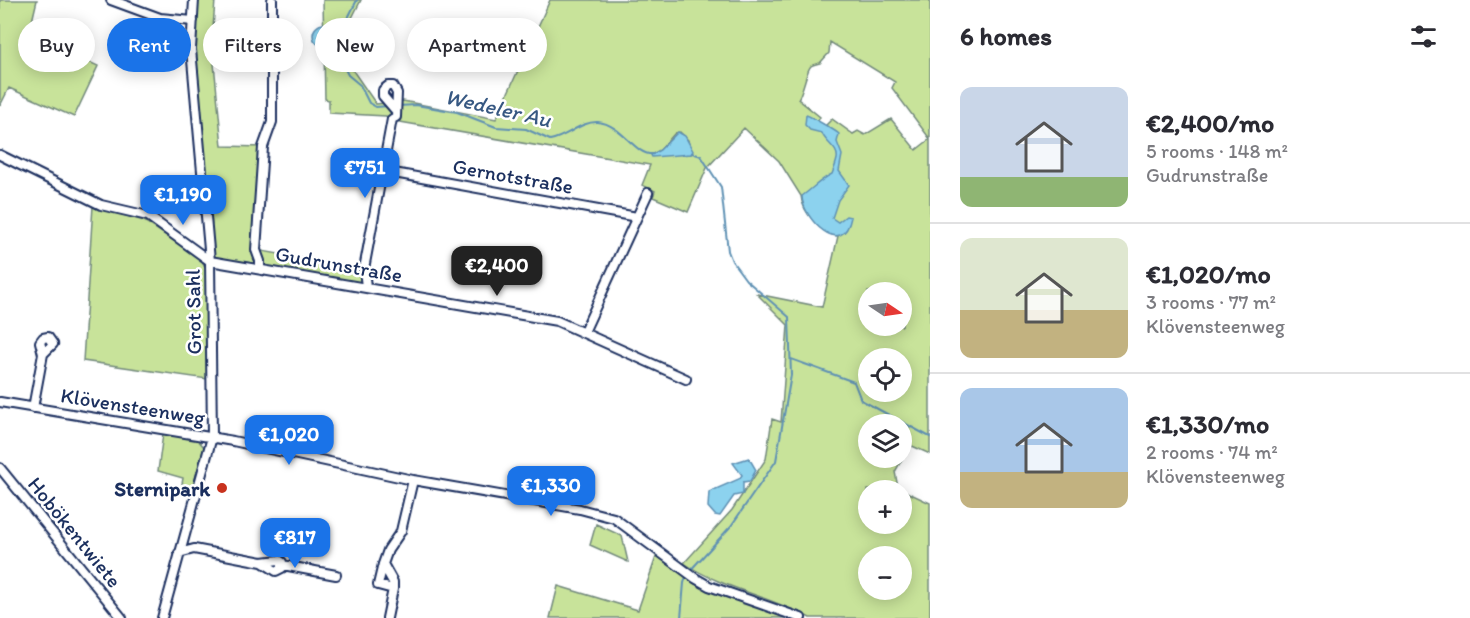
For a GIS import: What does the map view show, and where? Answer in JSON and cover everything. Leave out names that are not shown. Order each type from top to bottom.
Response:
[{"type":"street","points":[[111,0],[132,4],[160,18],[193,21]]},
{"type":"street","name":"Grot Sahl","points":[[162,618],[212,437],[210,261],[191,50],[194,0]]},
{"type":"street","points":[[260,269],[256,250],[263,147],[272,122],[272,0]]},
{"type":"street","points":[[366,287],[364,269],[392,119],[396,117],[397,90],[390,85],[382,92],[386,102],[396,111]]},
{"type":"street","name":"Gudrunstraße","points":[[0,155],[101,205],[148,216],[210,261],[557,321],[686,379]]},
{"type":"street","name":"Gernotstraße","points":[[383,171],[637,217]]},
{"type":"street","points":[[584,332],[648,192]]},
{"type":"street","points":[[33,408],[43,354]]},
{"type":"street","name":"Klövensteenweg","points":[[0,402],[212,437],[413,480],[580,509],[614,519],[694,578],[710,586],[801,618]]},
{"type":"street","name":"Hobökentwiete","points":[[0,468],[122,618]]},
{"type":"street","points":[[393,589],[378,585],[388,550],[402,531],[413,480]]},
{"type":"street","points":[[183,538],[194,549]]},
{"type":"street","points":[[179,553],[194,549],[262,562],[276,571],[281,570],[283,565],[336,575]]},
{"type":"street","points":[[383,564],[393,582],[387,618]]},
{"type":"green space","points":[[0,0],[37,0],[33,18],[18,18],[18,72],[95,72],[95,65],[98,66],[74,117],[9,88],[0,106]]},
{"type":"green space","points":[[194,0],[215,0],[214,18],[203,18],[203,72],[215,72],[222,146],[263,147],[256,250],[364,269],[366,287],[210,261],[191,49]]},
{"type":"green space","points":[[323,0],[361,0],[352,18],[323,18]]},
{"type":"green space","points":[[550,0],[930,0],[930,139],[930,454],[912,446],[912,414],[858,414],[858,468],[897,468],[895,472],[896,480],[858,480],[858,534],[912,534],[912,495],[930,503],[930,618],[810,618],[795,610],[730,586],[684,563],[732,510],[766,459],[772,419],[781,422],[788,325],[757,294],[822,307],[838,236],[826,232],[814,222],[779,161],[744,128],[707,168],[688,212],[653,197],[655,191],[642,185],[650,165],[400,122],[388,119],[386,116],[329,113],[329,100],[325,99],[324,72],[354,72],[376,104],[403,101],[496,119],[517,72],[547,72],[547,18],[542,18]],"holes":[[[830,42],[895,82],[892,88],[930,139],[916,150],[891,119],[865,135],[858,131],[853,134],[832,119],[825,126],[818,121],[820,117],[798,99],[809,68],[820,63],[829,53]],[[680,132],[688,140],[691,154],[651,155],[660,150],[675,133]]]},
{"type":"green space","points":[[93,206],[144,221],[201,259],[208,273],[207,379],[83,361]]},
{"type":"green space","points":[[163,434],[197,439],[204,447],[193,487],[182,484],[183,478],[158,471]]},
{"type":"green space","points":[[596,524],[622,536],[628,562],[590,545]]},
{"type":"green space","points":[[658,551],[695,584],[788,618],[550,618],[558,586],[638,610]]},
{"type":"water","points":[[806,115],[839,134],[837,142],[842,155],[839,171],[849,185],[838,200],[832,218],[838,222],[846,216],[851,217],[847,229],[840,235],[832,235],[815,224],[804,205],[802,196],[832,174],[837,159],[836,152],[822,133],[810,130],[805,125]]},
{"type":"water","points":[[678,132],[685,136],[693,151],[691,154],[652,157],[651,155],[660,150]]},
{"type":"water","points":[[749,458],[756,470],[750,481],[743,482],[743,494],[734,496],[720,516],[715,515],[708,507],[709,492],[739,479],[742,475],[733,463]]},
{"type":"waterway","name":"Wedeler Au","points":[[357,0],[346,22],[348,45],[342,58],[343,65],[348,75],[360,85],[369,103],[376,107],[389,106]]},
{"type":"waterway","name":"Wedeler Au","points":[[398,106],[416,105],[457,112],[496,127],[526,129],[550,140],[586,124],[598,122],[614,128],[640,150],[653,154]]},
{"type":"waterway","name":"Wedeler Au","points":[[681,618],[687,574],[731,526],[776,461],[791,375],[789,317],[746,280],[732,261],[728,251],[721,187],[701,156],[692,153]]},
{"type":"waterway","points":[[791,359],[854,382],[861,400],[930,437]]},
{"type":"place","name":"Sternipark","points":[[222,488]]}]
